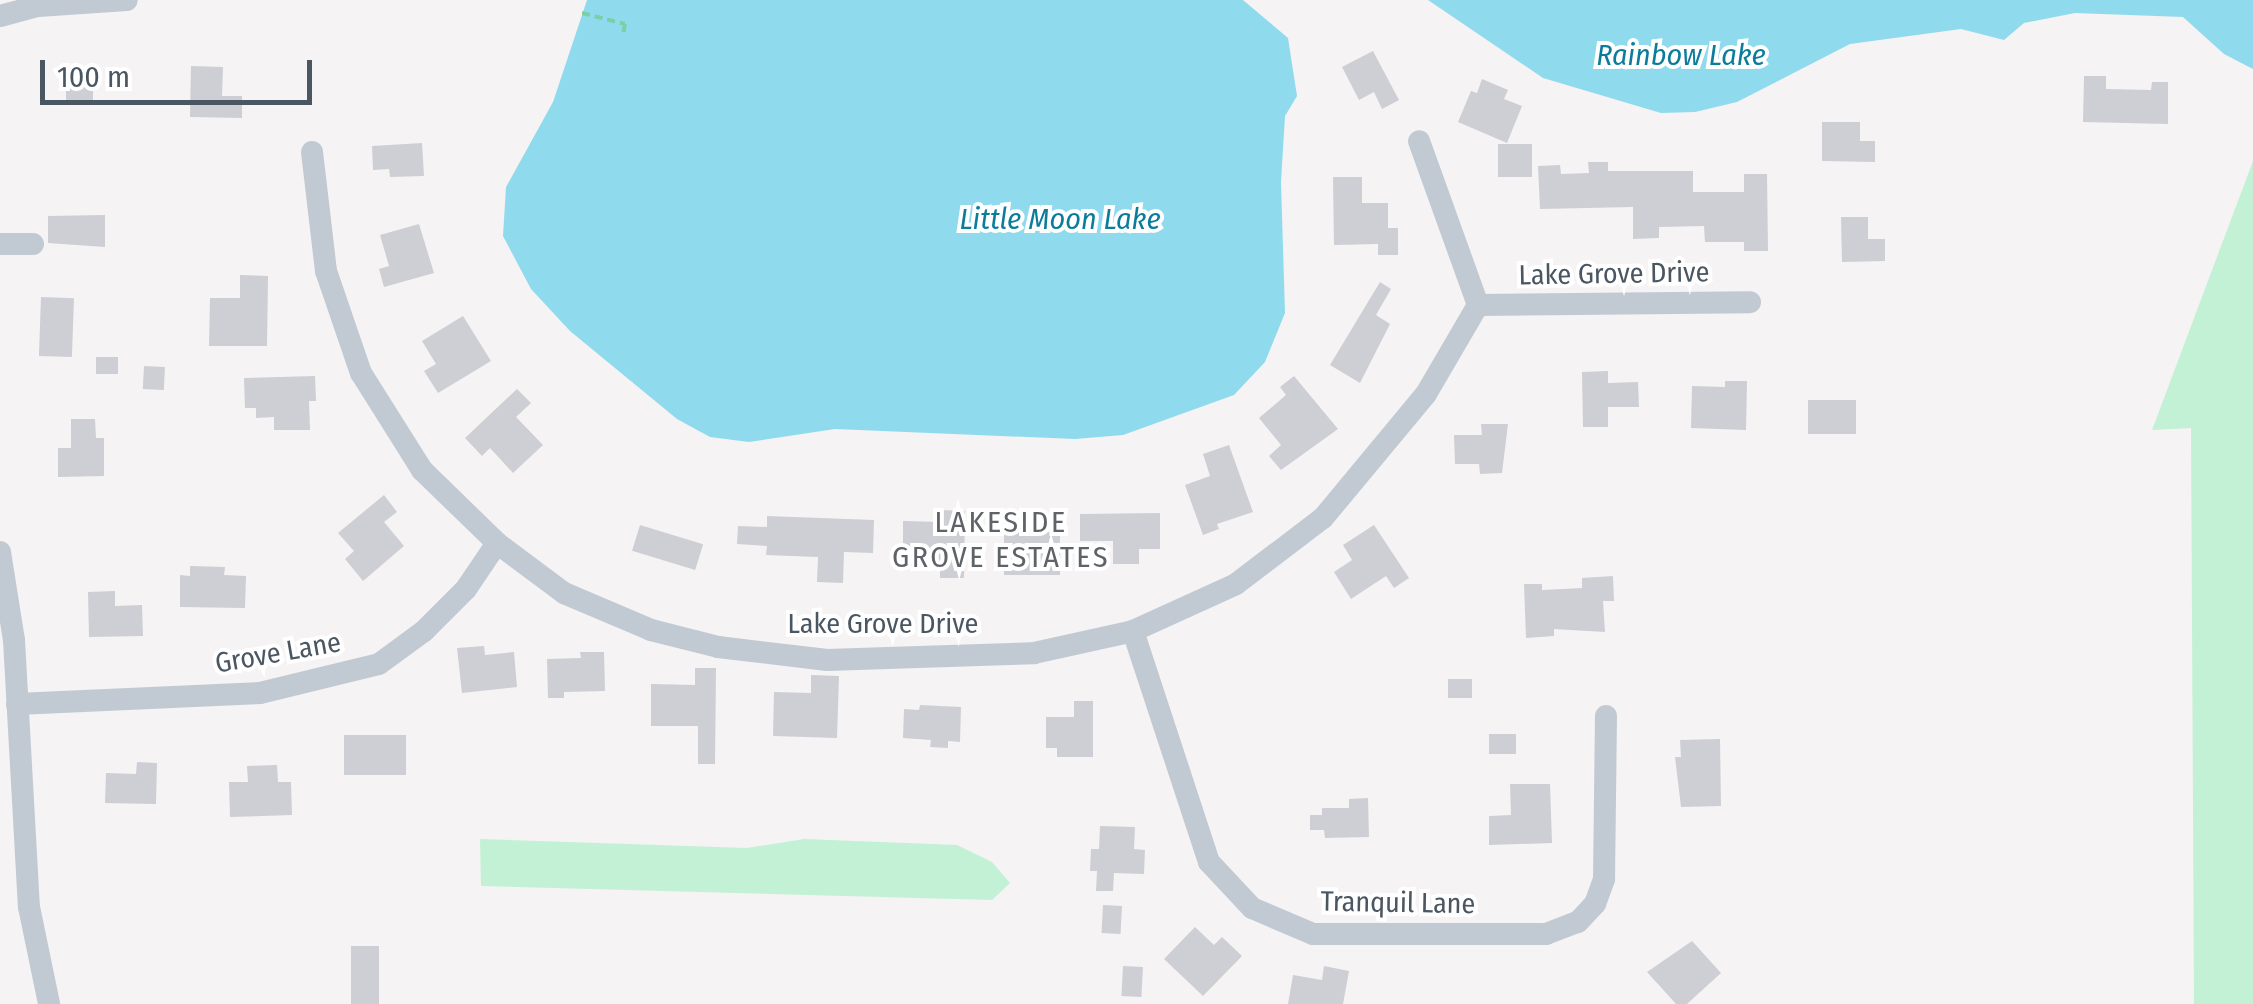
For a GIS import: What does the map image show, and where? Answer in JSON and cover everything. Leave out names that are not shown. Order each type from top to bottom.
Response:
[{"type":"street","points":[[0,16],[40,3],[127,0]]},
{"type":"street","points":[[1419,141],[1478,305]]},
{"type":"street","name":"Lake Grove Drive","points":[[312,152],[326,271],[361,373],[422,470],[497,543],[564,593],[651,630],[718,647],[826,660],[1015,654],[1133,631],[1236,584],[1324,518],[1426,394],[1478,305],[1750,302]]},
{"type":"street","points":[[0,244],[33,244]]},
{"type":"street","name":"Grove Lane","points":[[17,704],[260,693],[378,664],[424,632],[466,589],[497,543]]},
{"type":"street","points":[[0,552],[14,640],[29,907],[44,1003]]},
{"type":"street","name":"Tranquil Lane","points":[[1133,631],[1209,862],[1252,908],[1313,934],[1546,934],[1578,922],[1595,904],[1604,879],[1606,716]]},
{"type":"path","points":[[582,12],[625,24],[622,35]]},
{"type":"green space","points":[[2253,161],[2253,1004],[2194,1004],[2191,428],[2152,430]]},
{"type":"green space","points":[[480,839],[747,848],[804,839],[957,845],[992,862],[1010,883],[992,900],[481,886]]},
{"type":"water","name":"Little Moon Lake","points":[[587,0],[1243,0],[1288,38],[1297,96],[1285,116],[1281,182],[1285,313],[1265,362],[1234,395],[1123,435],[1075,439],[835,429],[749,442],[710,437],[677,419],[570,331],[531,289],[503,236],[506,187],[553,102]]},
{"type":"water","name":"Rainbow Lake","points":[[1428,0],[2253,0],[2253,69],[2224,54],[2183,17],[2075,13],[2024,23],[2004,40],[1961,29],[1850,44],[1737,102],[1695,112],[1661,113],[1543,78]]},
{"type":"building","points":[[1373,51],[1399,100],[1382,109],[1374,92],[1359,100],[1342,67]]},
{"type":"building","points":[[191,66],[223,67],[222,96],[242,96],[242,118],[190,117]]},
{"type":"building","points":[[2084,76],[2106,76],[2106,89],[2151,90],[2152,82],[2168,82],[2168,124],[2083,122]]},
{"type":"building","points":[[66,77],[93,77],[93,103],[66,103]]},
{"type":"building","points":[[1482,79],[1508,90],[1504,99],[1522,106],[1507,143],[1458,122],[1471,91],[1477,93]]},
{"type":"building","points":[[1822,122],[1860,122],[1860,141],[1875,141],[1875,162],[1822,161]]},
{"type":"building","points":[[422,143],[424,176],[390,177],[389,169],[373,170],[372,146]]},
{"type":"building","points":[[1498,144],[1532,144],[1532,177],[1498,177]]},
{"type":"building","points":[[1588,162],[1608,162],[1608,171],[1693,171],[1693,192],[1744,192],[1744,174],[1767,174],[1768,251],[1744,251],[1744,242],[1705,242],[1704,226],[1659,227],[1659,238],[1633,239],[1633,207],[1540,209],[1538,166],[1560,165],[1561,174],[1589,173]]},
{"type":"building","points":[[1333,177],[1362,177],[1362,203],[1388,203],[1388,228],[1398,228],[1398,255],[1378,255],[1378,244],[1334,245]]},
{"type":"building","points":[[105,215],[105,247],[48,243],[48,216]]},
{"type":"building","points":[[1841,217],[1868,217],[1868,239],[1885,239],[1885,261],[1842,262]]},
{"type":"building","points":[[419,224],[434,273],[384,287],[379,269],[389,266],[380,235]]},
{"type":"building","points":[[240,275],[268,276],[267,346],[209,346],[210,298],[240,298]]},
{"type":"building","points":[[1380,282],[1391,289],[1376,315],[1390,324],[1360,383],[1330,365]]},
{"type":"building","points":[[41,297],[74,298],[72,357],[39,356]]},
{"type":"building","points":[[463,316],[491,361],[438,393],[424,371],[436,364],[422,341]]},
{"type":"building","points":[[96,357],[118,357],[118,374],[96,374]]},
{"type":"building","points":[[144,366],[165,367],[164,390],[143,389]]},
{"type":"building","points":[[1608,371],[1608,383],[1638,382],[1639,407],[1608,407],[1608,427],[1583,427],[1582,372]]},
{"type":"building","points":[[315,376],[316,401],[309,401],[310,430],[274,430],[274,417],[256,418],[256,408],[245,408],[244,378]]},
{"type":"building","points":[[1294,376],[1338,429],[1281,470],[1269,456],[1281,445],[1259,418],[1286,395],[1280,387]]},
{"type":"building","points":[[1725,381],[1747,381],[1746,430],[1691,428],[1692,386],[1725,387]]},
{"type":"building","points":[[517,389],[531,403],[516,417],[543,445],[513,473],[490,448],[482,456],[465,438]]},
{"type":"building","points":[[1808,400],[1856,400],[1856,434],[1808,434]]},
{"type":"building","points":[[71,419],[95,419],[96,438],[104,438],[104,476],[58,477],[58,448],[71,448]]},
{"type":"building","points":[[1481,424],[1508,424],[1502,473],[1480,474],[1479,464],[1455,464],[1454,435],[1482,435]]},
{"type":"building","points":[[1229,445],[1253,512],[1217,524],[1219,529],[1203,535],[1185,485],[1210,476],[1203,454]]},
{"type":"building","points":[[384,495],[397,512],[384,522],[404,546],[363,581],[345,559],[354,551],[338,533]]},
{"type":"building","points":[[941,510],[965,511],[964,578],[940,578],[940,566],[903,565],[903,521],[941,522]]},
{"type":"building","points":[[1160,513],[1160,549],[1139,549],[1139,564],[1113,564],[1113,541],[1080,541],[1080,514]]},
{"type":"building","points":[[767,516],[874,520],[873,553],[844,552],[843,583],[817,582],[818,557],[766,555],[767,546],[737,544],[738,526],[767,527]]},
{"type":"building","points":[[640,525],[703,544],[695,570],[632,551]]},
{"type":"building","points":[[1374,525],[1409,578],[1394,588],[1386,576],[1351,599],[1334,572],[1352,560],[1343,545]]},
{"type":"building","points":[[1004,532],[1060,532],[1060,575],[1004,575]]},
{"type":"building","points":[[190,566],[225,567],[224,575],[246,576],[245,608],[180,607],[180,575],[190,576]]},
{"type":"building","points":[[1613,576],[1614,601],[1603,601],[1605,632],[1554,629],[1554,636],[1526,638],[1524,584],[1542,584],[1542,590],[1582,588],[1582,578]]},
{"type":"building","points":[[115,591],[115,606],[142,605],[143,636],[89,637],[88,592]]},
{"type":"building","points":[[484,646],[485,655],[514,652],[517,687],[462,693],[457,648]]},
{"type":"building","points":[[580,652],[604,652],[605,691],[564,692],[564,698],[548,698],[547,659],[581,658]]},
{"type":"building","points":[[695,668],[716,668],[715,764],[698,764],[698,726],[651,726],[651,684],[695,685]]},
{"type":"building","points":[[811,675],[839,676],[837,738],[773,736],[774,692],[811,693]]},
{"type":"building","points":[[1448,679],[1472,679],[1472,698],[1448,698]]},
{"type":"building","points":[[1074,701],[1093,701],[1093,757],[1057,757],[1057,748],[1046,748],[1046,717],[1074,717]]},
{"type":"building","points":[[920,705],[961,707],[960,742],[948,741],[948,748],[930,747],[931,740],[903,738],[904,709],[919,710]]},
{"type":"building","points":[[1489,734],[1516,734],[1516,754],[1489,754]]},
{"type":"building","points":[[344,735],[406,735],[406,775],[344,775]]},
{"type":"building","points":[[1720,739],[1721,806],[1681,807],[1675,757],[1681,757],[1680,740]]},
{"type":"building","points":[[137,762],[157,763],[156,804],[105,803],[106,773],[136,774]]},
{"type":"building","points":[[277,765],[278,782],[291,782],[292,815],[230,817],[229,782],[248,782],[247,766]]},
{"type":"building","points":[[1510,784],[1550,784],[1552,843],[1489,845],[1489,816],[1511,815]]},
{"type":"building","points":[[1368,798],[1369,837],[1325,838],[1324,830],[1310,830],[1310,815],[1322,815],[1322,808],[1349,808],[1349,799]]},
{"type":"building","points":[[1100,826],[1135,827],[1134,849],[1145,850],[1144,874],[1114,873],[1113,891],[1096,891],[1097,871],[1090,871],[1091,849],[1099,849]]},
{"type":"building","points":[[1103,905],[1122,906],[1121,934],[1102,933]]},
{"type":"building","points":[[1195,927],[1214,945],[1222,937],[1242,956],[1203,996],[1164,959]]},
{"type":"building","points":[[1692,941],[1721,973],[1687,1004],[1676,1004],[1647,972]]},
{"type":"building","points":[[351,946],[379,946],[379,1004],[351,1004]]},
{"type":"building","points":[[1123,966],[1143,967],[1141,997],[1121,996]]},
{"type":"building","points":[[1324,966],[1349,971],[1343,1004],[1288,1004],[1293,975],[1322,980]]},
{"type":"district","name":"LAKESIDE GROVE ESTATES","points":[[1001,539]]}]
